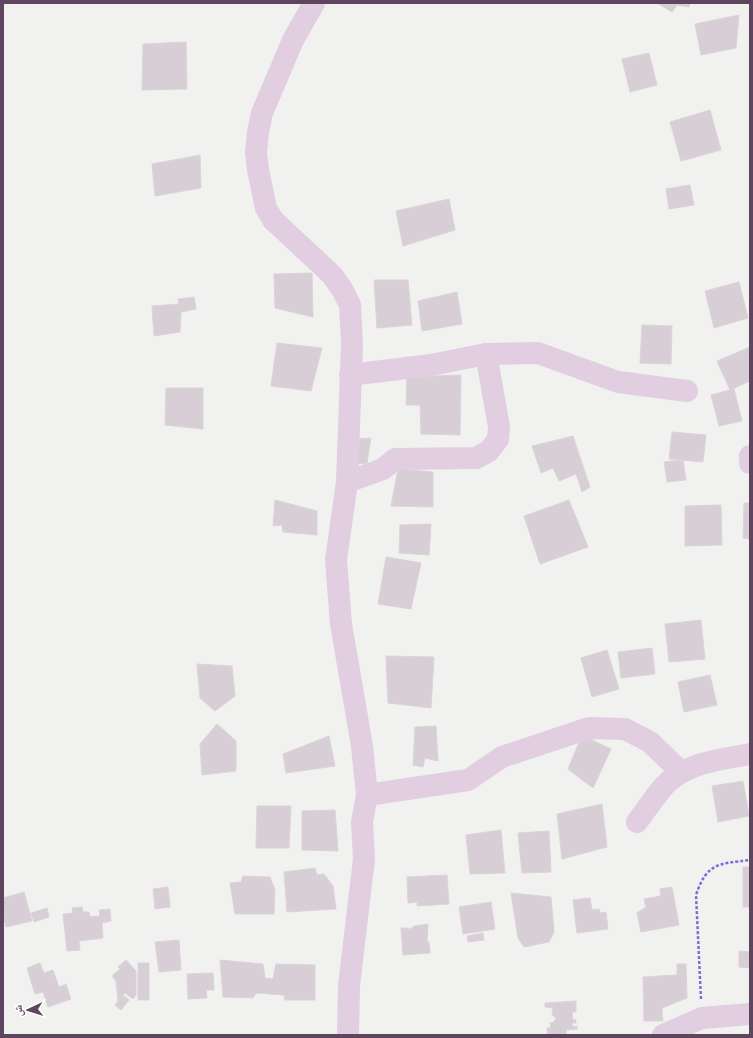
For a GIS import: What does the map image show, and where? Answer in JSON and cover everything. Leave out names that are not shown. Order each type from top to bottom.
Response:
[{"type":"street","points":[[314,3],[293,40],[262,113],[256,153],[266,208],[273,220],[332,275],[342,289],[350,306],[352,344],[347,482],[336,560],[338,592],[347,666],[362,746],[367,795],[362,822],[364,859],[349,986],[348,1035]]},
{"type":"street","points":[[350,375],[431,365],[486,354],[538,353],[618,382],[687,391]]},
{"type":"street","points":[[347,482],[383,469],[394,459],[476,458],[489,451],[498,439],[499,427],[486,354]]},
{"type":"street","points":[[750,456],[750,463]]},
{"type":"street","points":[[367,795],[468,780],[502,757],[589,728],[625,729],[650,742],[681,772]]},
{"type":"street","points":[[637,822],[665,785],[681,772],[704,763],[750,754]]},
{"type":"street","points":[[663,1035],[702,1018],[750,1014]]},
{"type":"path","points":[[702,1018],[696,895],[701,879],[710,869],[721,864],[750,860]]},
{"type":"building","points":[[657,3],[690,3],[689,7],[677,5],[672,12]]},
{"type":"building","points":[[739,15],[736,48],[701,55],[695,24]]},
{"type":"building","points":[[186,42],[187,89],[142,90],[143,44]]},
{"type":"building","points":[[649,53],[657,85],[630,92],[622,59]]},
{"type":"building","points":[[710,110],[721,150],[681,161],[670,122]]},
{"type":"building","points":[[200,155],[201,188],[155,196],[152,164]]},
{"type":"building","points":[[690,185],[694,205],[669,209],[666,189]]},
{"type":"building","points":[[449,199],[455,230],[403,246],[396,211]]},
{"type":"building","points":[[312,273],[313,317],[275,308],[274,274]]},
{"type":"building","points":[[374,280],[408,280],[412,325],[377,328]]},
{"type":"building","points":[[739,282],[748,318],[714,328],[705,291]]},
{"type":"building","points":[[457,292],[462,324],[422,331],[418,301]]},
{"type":"building","points":[[194,297],[196,309],[181,312],[180,332],[154,336],[152,306],[179,304],[178,299]]},
{"type":"building","points":[[642,325],[672,326],[671,364],[640,363]]},
{"type":"building","points":[[277,343],[322,348],[311,391],[271,386]]},
{"type":"building","points":[[750,347],[750,381],[730,390],[717,361]]},
{"type":"building","points":[[461,375],[460,435],[421,434],[420,405],[406,405],[407,377]]},
{"type":"building","points":[[166,388],[203,388],[203,429],[165,425]]},
{"type":"building","points":[[734,389],[742,421],[719,426],[711,395]]},
{"type":"building","points":[[672,432],[706,435],[703,462],[669,459]]},
{"type":"building","points":[[573,436],[590,487],[582,492],[576,474],[559,481],[553,468],[541,473],[532,446]]},
{"type":"building","points":[[371,438],[367,463],[355,464],[357,439]]},
{"type":"building","points":[[683,460],[686,480],[667,482],[664,462]]},
{"type":"building","points":[[398,469],[433,472],[433,507],[391,506]]},
{"type":"building","points":[[275,500],[317,511],[317,535],[283,532],[282,525],[273,526]]},
{"type":"building","points":[[569,500],[588,547],[540,564],[524,516]]},
{"type":"building","points":[[744,503],[750,503],[750,539],[743,538]]},
{"type":"building","points":[[721,505],[722,545],[685,546],[685,506]]},
{"type":"building","points":[[431,524],[429,555],[399,553],[400,525]]},
{"type":"building","points":[[386,557],[421,563],[411,609],[378,604]]},
{"type":"building","points":[[701,620],[705,659],[669,662],[665,624]]},
{"type":"building","points":[[652,648],[655,674],[621,678],[618,652]]},
{"type":"building","points":[[607,650],[619,689],[592,697],[581,658]]},
{"type":"building","points":[[386,656],[434,657],[431,708],[388,703]]},
{"type":"building","points":[[197,664],[232,666],[235,696],[215,711],[200,698]]},
{"type":"building","points":[[710,675],[717,705],[684,712],[678,682]]},
{"type":"building","points":[[217,724],[236,741],[236,771],[202,775],[200,744]]},
{"type":"building","points":[[436,726],[438,761],[425,758],[423,767],[413,765],[415,727]]},
{"type":"building","points":[[582,735],[611,749],[593,788],[568,769]]},
{"type":"building","points":[[329,736],[335,766],[286,773],[283,754]]},
{"type":"building","points":[[743,781],[749,816],[718,822],[712,786]]},
{"type":"building","points":[[602,804],[607,847],[562,859],[557,814]]},
{"type":"building","points":[[257,806],[291,806],[289,848],[256,848]]},
{"type":"building","points":[[335,810],[338,851],[302,850],[302,811]]},
{"type":"building","points":[[501,830],[505,873],[470,874],[466,835]]},
{"type":"building","points":[[549,831],[551,872],[522,873],[518,833]]},
{"type":"building","points":[[743,867],[750,867],[750,907],[743,907]]},
{"type":"building","points":[[315,868],[317,875],[324,874],[333,886],[336,909],[287,912],[284,872]]},
{"type":"building","points":[[447,875],[449,904],[417,906],[417,902],[408,903],[407,877]]},
{"type":"building","points":[[243,876],[270,877],[275,890],[274,914],[235,914],[230,883],[241,882]]},
{"type":"building","points":[[168,887],[170,907],[155,909],[153,889]]},
{"type":"building","points":[[672,887],[679,925],[641,932],[637,913],[646,907],[644,899],[661,896],[660,889]]},
{"type":"building","points":[[24,892],[32,921],[6,927],[3,915],[3,898]]},
{"type":"building","points":[[511,893],[551,897],[554,932],[549,942],[524,947],[518,938]]},
{"type":"building","points":[[590,898],[592,910],[599,909],[600,913],[606,912],[608,929],[577,933],[573,900]]},
{"type":"building","points":[[491,902],[495,929],[463,934],[459,907]]},
{"type":"building","points":[[82,907],[83,912],[89,912],[90,917],[100,916],[99,910],[110,909],[111,921],[102,923],[103,938],[79,941],[80,950],[67,951],[63,914],[73,913],[72,908]]},
{"type":"building","points":[[47,908],[49,917],[34,922],[31,913]]},
{"type":"building","points":[[428,924],[427,942],[429,942],[430,953],[403,955],[401,928],[409,928],[409,930],[414,926]]},
{"type":"building","points":[[483,933],[484,940],[468,942],[467,936]]},
{"type":"building","points":[[179,940],[181,970],[159,972],[155,942]]},
{"type":"building","points":[[739,951],[750,952],[750,968],[739,967]]},
{"type":"building","points":[[126,960],[136,971],[136,995],[133,999],[125,993],[123,995],[129,1000],[121,1010],[115,1005],[118,1001],[116,981],[112,976],[120,969],[118,967]]},
{"type":"building","points":[[220,960],[263,964],[265,978],[273,979],[276,964],[315,965],[315,1000],[285,1000],[284,995],[256,993],[253,998],[223,997]]},
{"type":"building","points":[[40,963],[44,973],[53,970],[59,987],[66,984],[71,999],[48,1007],[43,992],[35,994],[27,968]]},
{"type":"building","points":[[138,963],[149,963],[149,1000],[138,1000]]},
{"type":"building","points":[[677,964],[686,964],[687,998],[662,1008],[663,1021],[644,1021],[643,977],[677,975]]},
{"type":"building","points":[[213,973],[214,990],[206,990],[207,998],[188,999],[187,974]]},
{"type":"building","points":[[576,1001],[576,1012],[572,1012],[573,1020],[576,1020],[576,1023],[572,1023],[573,1027],[577,1026],[577,1029],[566,1030],[566,1035],[548,1035],[547,1028],[551,1028],[550,1023],[554,1022],[556,1018],[552,1015],[553,1008],[545,1007],[545,1003]]}]
